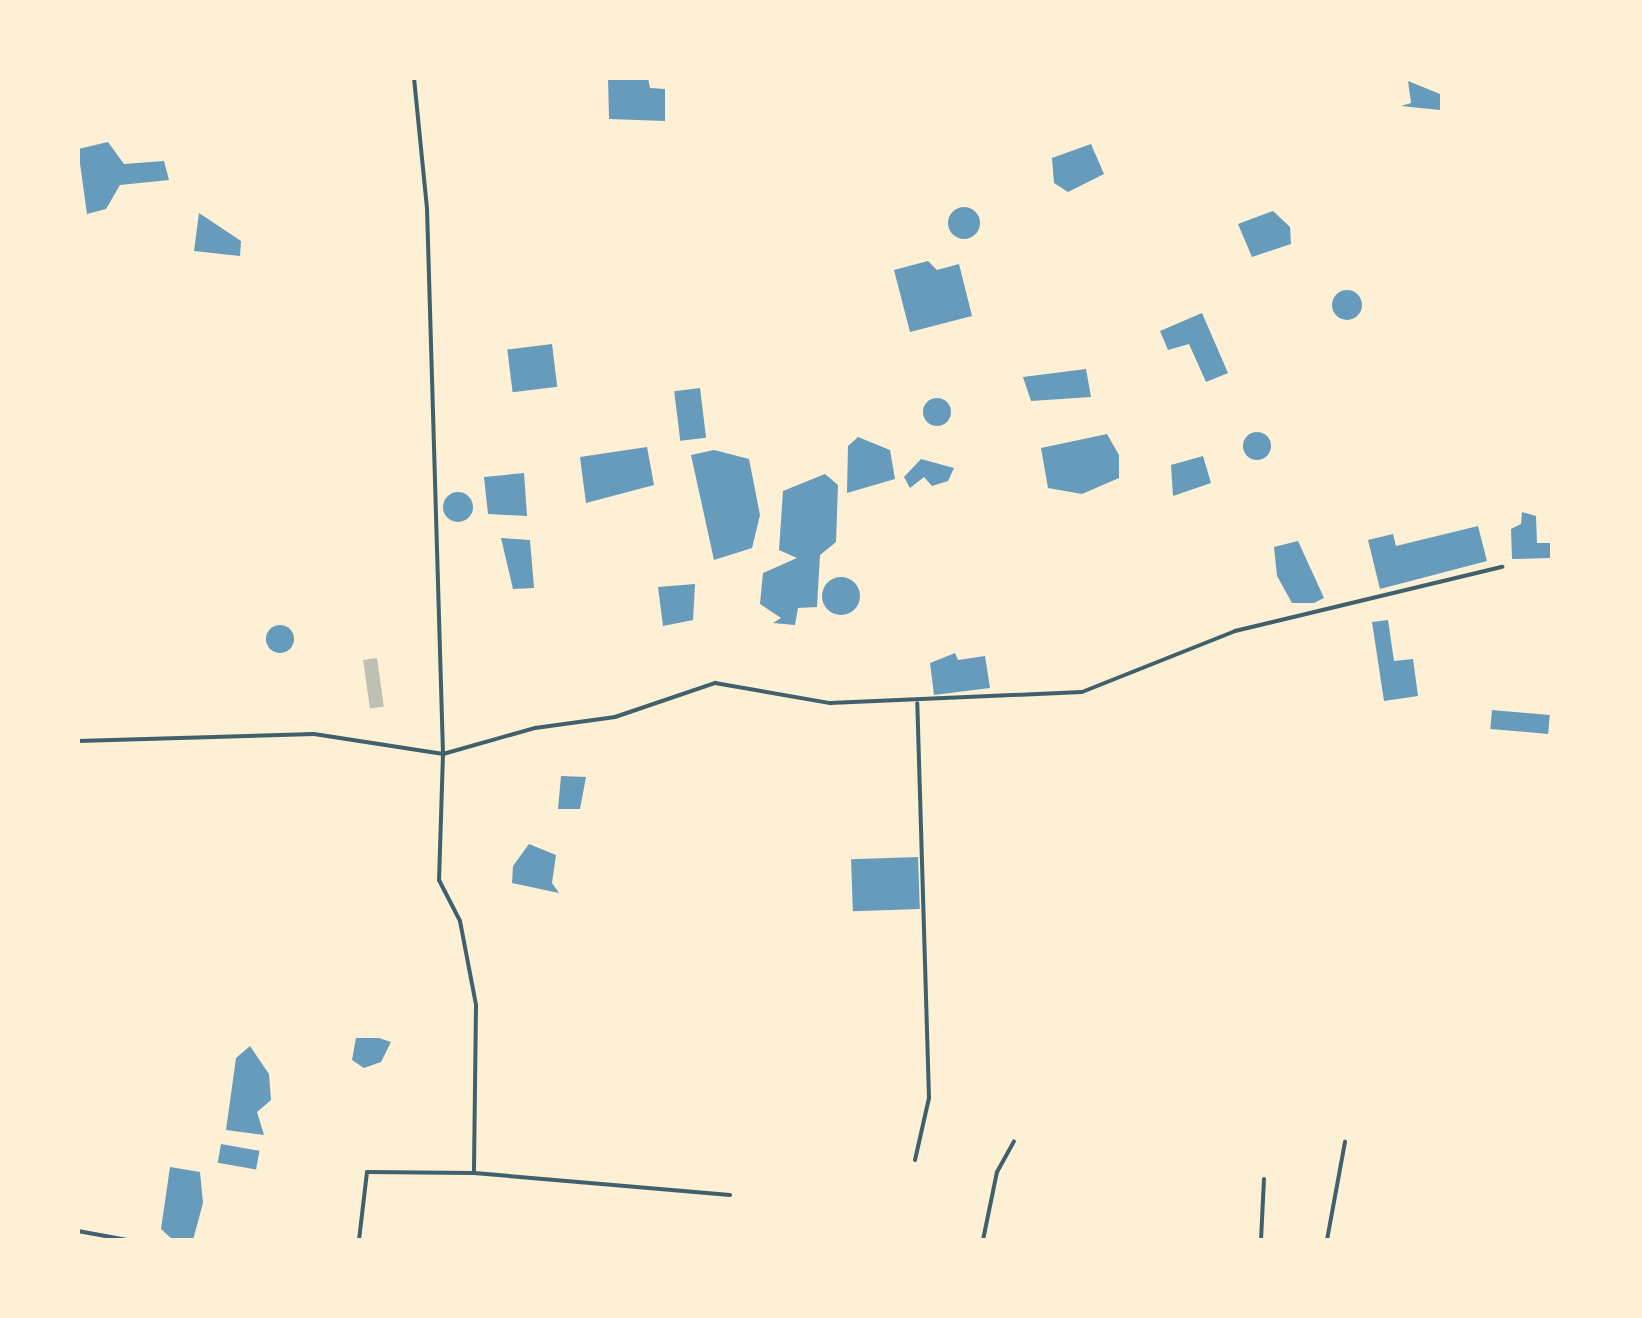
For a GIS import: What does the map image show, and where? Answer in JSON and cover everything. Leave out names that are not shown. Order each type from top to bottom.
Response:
[{"type":"street","points":[[414,78],[427,208],[443,754],[439,880],[460,921],[477,1014],[474,1173]]},
{"type":"street","points":[[78,741],[314,734],[443,754],[535,728],[615,717],[715,683],[830,703],[917,703],[1082,692],[1235,631],[1502,567]]},
{"type":"street","points":[[915,1160],[929,1098],[917,703]]},
{"type":"street","points":[[983,1240],[997,1172],[1014,1141]]},
{"type":"street","points":[[1327,1240],[1345,1142]]},
{"type":"street","points":[[359,1240],[367,1172],[474,1173],[730,1195]]},
{"type":"street","points":[[1261,1240],[1264,1179]]},
{"type":"street","points":[[78,1231],[127,1240]]},
{"type":"water","points":[[608,78],[648,78],[650,88],[665,89],[665,121],[609,119]]},
{"type":"water","points":[[1408,81],[1440,94],[1440,110],[1401,106],[1411,103]]},
{"type":"water","points":[[108,142],[124,164],[164,161],[169,180],[120,185],[106,209],[87,214],[78,149]]},
{"type":"water","points":[[1091,144],[1104,174],[1068,192],[1054,183],[1052,158]]},
{"type":"water","points":[[964,207],[975,212],[980,223],[975,234],[964,239],[953,234],[948,223],[953,212]]},
{"type":"water","points":[[1273,211],[1290,227],[1291,244],[1252,257],[1238,224]]},
{"type":"water","points":[[199,213],[241,241],[240,256],[194,251]]},
{"type":"water","points":[[928,261],[937,270],[959,264],[972,316],[910,332],[894,270]]},
{"type":"water","points":[[1347,290],[1358,294],[1362,305],[1358,316],[1347,320],[1336,316],[1332,305],[1336,294]]},
{"type":"water","points":[[1202,313],[1228,373],[1206,382],[1189,344],[1168,350],[1160,331]]},
{"type":"water","points":[[552,344],[557,387],[513,392],[507,349]]},
{"type":"water","points":[[1086,369],[1091,397],[1031,401],[1023,377]]},
{"type":"water","points":[[700,388],[706,438],[680,441],[674,391]]},
{"type":"water","points":[[937,398],[947,402],[951,412],[947,422],[937,426],[927,422],[923,412],[927,402]]},
{"type":"water","points":[[1257,432],[1267,436],[1271,446],[1267,456],[1257,460],[1247,456],[1243,446],[1247,436]]},
{"type":"water","points":[[1107,434],[1119,455],[1119,478],[1082,494],[1048,488],[1041,448]]},
{"type":"water","points":[[858,437],[890,450],[895,479],[847,493],[848,446]]},
{"type":"water","points":[[647,447],[654,485],[586,503],[580,457]]},
{"type":"water","points":[[714,450],[749,459],[760,515],[752,548],[714,560],[691,455]]},
{"type":"water","points":[[1203,456],[1211,483],[1173,496],[1171,465]]},
{"type":"water","points":[[921,459],[954,468],[948,481],[932,486],[924,477],[910,488],[904,477]]},
{"type":"water","points":[[524,473],[527,516],[488,514],[484,477]]},
{"type":"water","points":[[825,474],[838,485],[836,542],[820,555],[817,607],[798,608],[795,625],[773,623],[781,618],[760,604],[763,573],[797,558],[779,550],[783,491]]},
{"type":"water","points":[[458,492],[469,496],[473,507],[469,518],[458,522],[447,518],[443,507],[447,496]]},
{"type":"water","points":[[1522,512],[1536,516],[1537,543],[1550,543],[1550,558],[1512,559],[1511,529],[1521,524]]},
{"type":"water","points":[[1478,526],[1487,561],[1380,589],[1368,540],[1393,534],[1396,546]]},
{"type":"water","points":[[501,538],[530,540],[534,588],[513,589]]},
{"type":"water","points":[[1298,541],[1324,598],[1314,603],[1292,603],[1277,576],[1274,547]]},
{"type":"water","points":[[841,577],[855,582],[860,596],[855,610],[841,615],[827,610],[822,596],[827,582]]},
{"type":"water","points":[[695,584],[693,620],[663,626],[658,587]]},
{"type":"water","points":[[1388,620],[1394,661],[1413,659],[1418,696],[1384,701],[1372,622]]},
{"type":"water","points":[[280,625],[290,629],[294,639],[290,649],[280,653],[270,649],[266,639],[270,629]]},
{"type":"water","points":[[955,653],[958,660],[985,656],[990,688],[934,695],[930,663]]},
{"type":"water","points":[[1492,710],[1550,715],[1548,734],[1490,729]]},
{"type":"water","points":[[561,776],[586,777],[580,809],[558,809]]},
{"type":"water","points":[[529,844],[556,855],[552,883],[559,893],[512,883],[513,866]]},
{"type":"water","points":[[918,857],[920,909],[853,911],[851,859]]},
{"type":"water","points":[[356,1038],[379,1038],[391,1042],[381,1062],[364,1068],[352,1060]]},
{"type":"water","points":[[250,1046],[269,1074],[271,1100],[257,1112],[264,1135],[226,1130],[236,1058]]},
{"type":"water","points":[[221,1144],[259,1151],[256,1169],[218,1163]]},
{"type":"water","points":[[170,1167],[200,1172],[203,1203],[193,1240],[173,1240],[161,1229]]},
{"type":"building","points":[[377,658],[384,707],[370,708],[363,660]]}]
